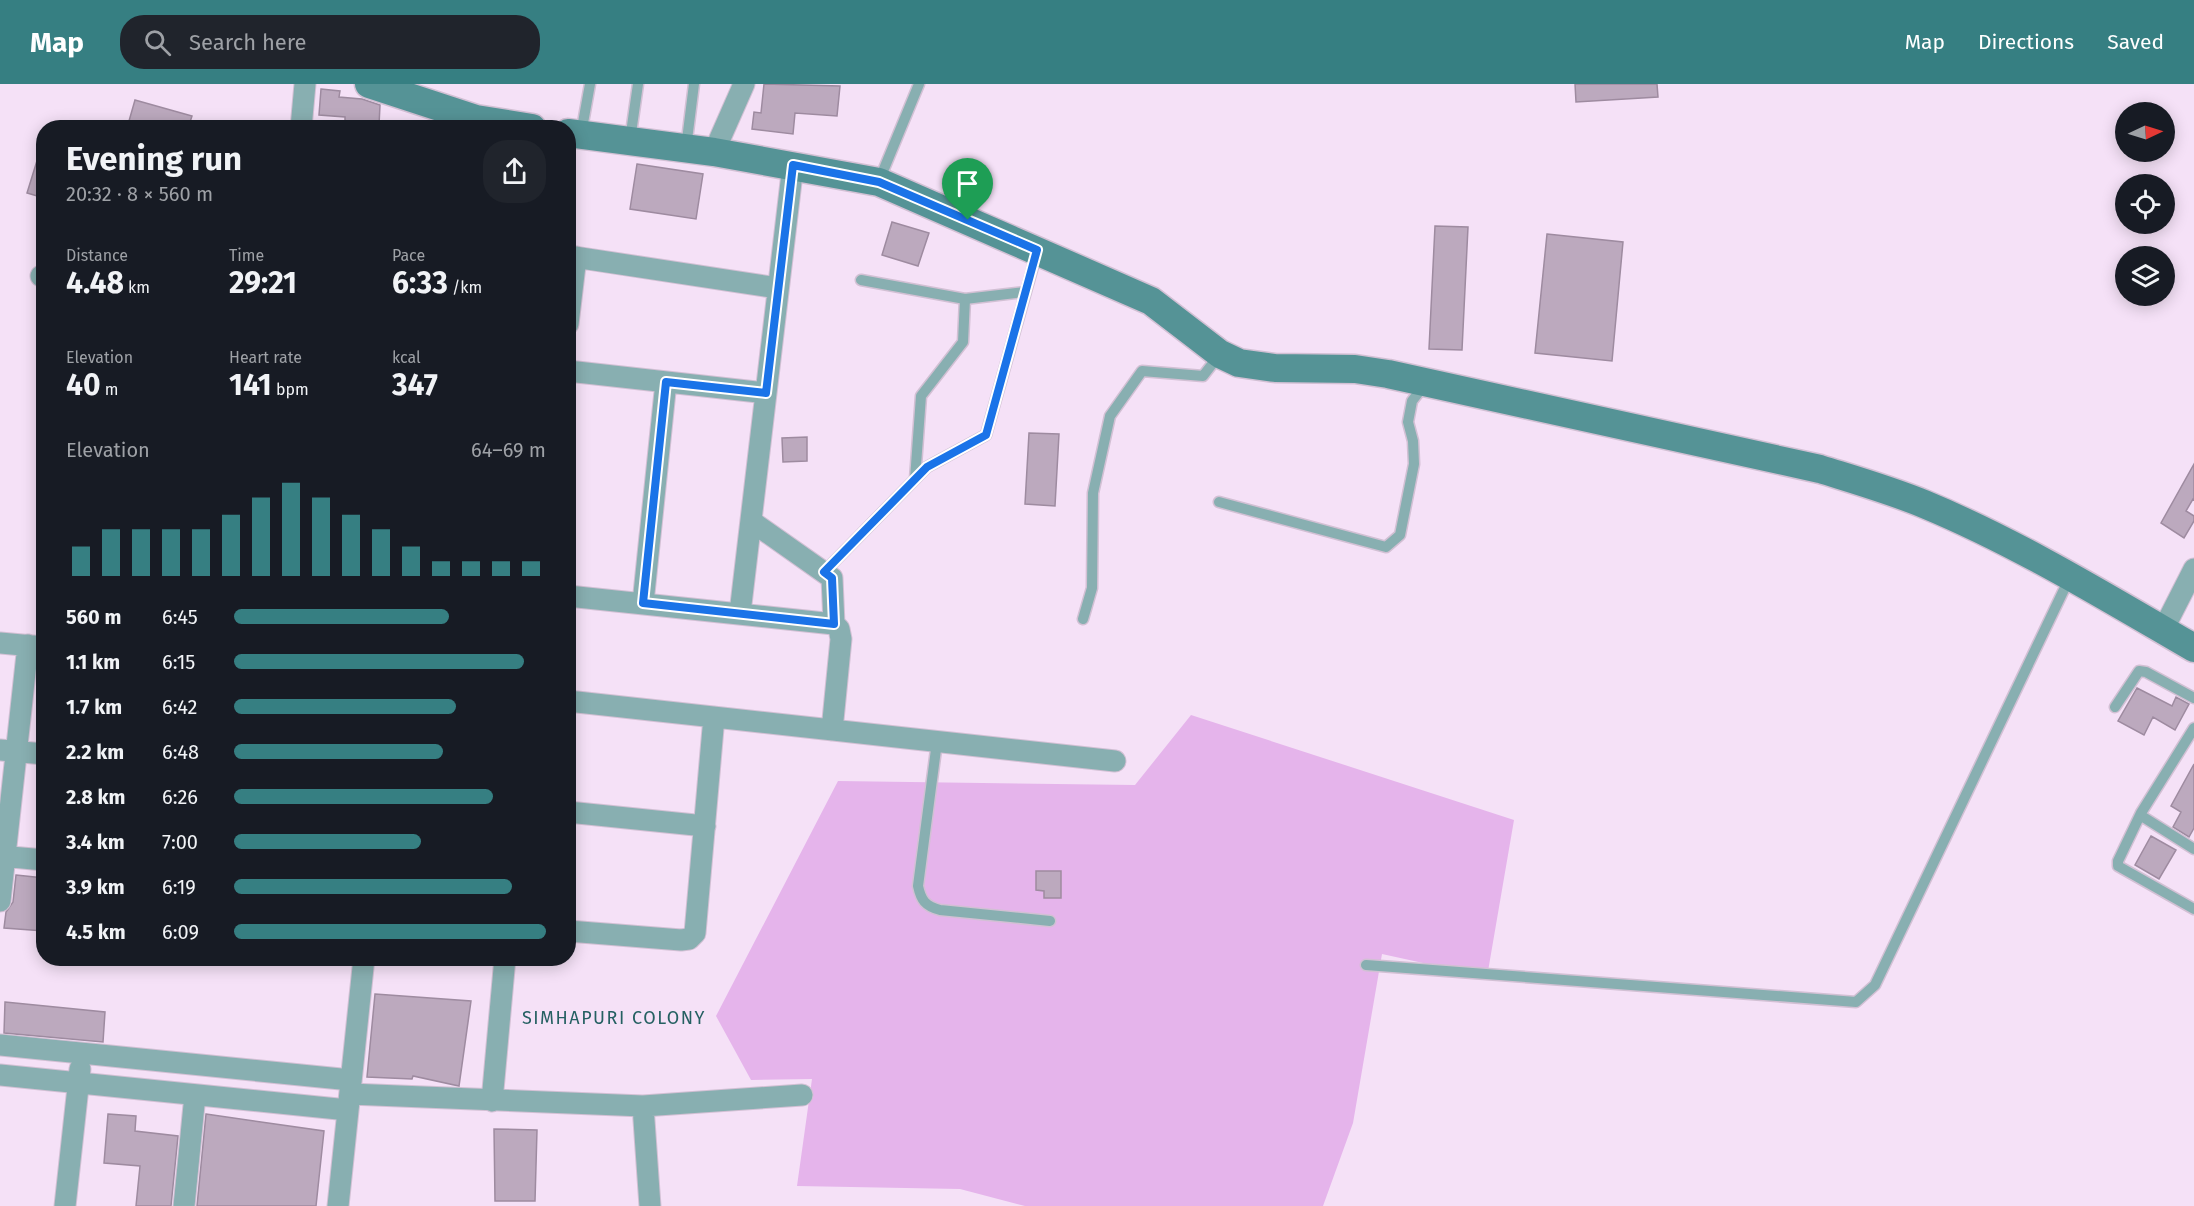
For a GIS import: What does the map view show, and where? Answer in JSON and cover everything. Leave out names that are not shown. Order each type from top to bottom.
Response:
[{"type":"street","points":[[302,120],[305,84]]},
{"type":"street","points":[[369,84],[457,120],[482,120]]},
{"type":"street","points":[[700,150],[744,84]]},
{"type":"street","points":[[576,134],[700,150],[879,182],[1151,301],[1220,354],[1239,363],[1256,366],[1355,369],[1388,374],[1831,472],[1883,488],[1984,532],[2070,577],[2194,648]]},
{"type":"street","points":[[740,613],[793,165]]},
{"type":"street","points":[[576,258],[778,288]]},
{"type":"street","points":[[576,372],[766,393]]},
{"type":"street","points":[[643,603],[666,382]]},
{"type":"street","points":[[751,521],[832,578],[834,624]]},
{"type":"street","points":[[2163,630],[2194,569]]},
{"type":"street","points":[[576,597],[834,624],[839,629],[842,639],[832,729]]},
{"type":"street","points":[[0,643],[36,646],[8,751],[0,901]]},
{"type":"street","points":[[576,702],[1115,761]]},
{"type":"street","points":[[576,932],[688,939],[695,933],[714,717]]},
{"type":"street","points":[[8,751],[36,753]]},
{"type":"street","points":[[576,813],[705,826]]},
{"type":"street","points":[[2,857],[36,859]]},
{"type":"street","points":[[338,1206],[363,966]]},
{"type":"street","points":[[492,1101],[504,966]]},
{"type":"street","points":[[0,1045],[82,1054],[350,1095]]},
{"type":"street","points":[[65,1206],[82,1054]]},
{"type":"street","points":[[0,1075],[195,1095],[350,1095],[643,1106],[802,1095]]},
{"type":"street","points":[[184,1206],[195,1095]]},
{"type":"street","points":[[643,1106],[650,1206]]},
{"type":"lane","points":[[576,131],[590,84]]},
{"type":"lane","points":[[630,141],[638,84]]},
{"type":"lane","points":[[694,84],[700,150]]},
{"type":"lane","points":[[879,182],[920,84]]},
{"type":"lane","points":[[824,572],[927,467],[986,435],[1037,250]]},
{"type":"lane","points":[[861,280],[965,299],[1025,292]]},
{"type":"lane","points":[[915,479],[921,396],[963,342],[965,299]]},
{"type":"lane","points":[[1083,619],[1092,588],[1093,493],[1110,416],[1142,371],[1203,376],[1220,354]]},
{"type":"lane","points":[[1219,502],[1386,547],[1400,535],[1414,464],[1413,441],[1408,422],[1412,401],[1426,383]]},
{"type":"lane","points":[[1366,965],[1856,1002],[1875,985],[2070,577]]},
{"type":"lane","points":[[2115,707],[2139,671],[2146,672],[2194,698]]},
{"type":"lane","points":[[2193,906],[2118,866],[2118,861],[2140,815],[2194,728]]},
{"type":"lane","points":[[937,742],[918,886],[921,898],[929,907],[940,910],[1050,921]]},
{"type":"lane","points":[[2140,815],[2194,849]]},
{"type":"shaded area","points":[[1191,715],[1514,820],[1487,977],[1382,954],[1353,1123],[1323,1206],[1025,1206],[960,1189],[797,1186],[812,1079],[751,1080],[716,1016],[838,781],[1135,785]]},
{"type":"building","points":[[764,84],[840,86],[837,116],[795,113],[793,134],[752,129],[754,112],[761,113]]},
{"type":"building","points":[[1575,84],[1657,84],[1658,97],[1576,102]]},
{"type":"building","points":[[321,89],[340,91],[339,97],[362,99],[380,105],[379,120],[345,120],[345,117],[319,115]]},
{"type":"building","points":[[135,100],[192,116],[191,120],[129,120]]},
{"type":"building","points":[[36,164],[36,196],[27,193]]},
{"type":"building","points":[[637,164],[703,174],[696,219],[630,209]]},
{"type":"building","points":[[892,222],[929,233],[918,266],[882,255]]},
{"type":"building","points":[[1435,226],[1468,227],[1462,350],[1429,349]]},
{"type":"building","points":[[1547,234],[1623,242],[1612,361],[1535,353]]},
{"type":"building","points":[[1029,433],[1059,434],[1055,506],[1025,504]]},
{"type":"building","points":[[807,437],[807,461],[783,462],[782,438]]},
{"type":"building","points":[[2194,464],[2194,500],[2186,511],[2194,516],[2194,521],[2184,538],[2161,523]]},
{"type":"building","points":[[2137,688],[2172,706],[2176,697],[2189,704],[2175,730],[2153,717],[2144,735],[2118,721]]},
{"type":"building","points":[[2194,764],[2194,828],[2189,837],[2173,827],[2181,812],[2171,806]]},
{"type":"building","points":[[2151,836],[2176,850],[2159,879],[2135,865]]},
{"type":"building","points":[[1036,871],[1061,871],[1061,898],[1044,898],[1044,891],[1036,890]]},
{"type":"building","points":[[16,875],[36,877],[36,930],[4,928],[6,912],[13,902]]},
{"type":"building","points":[[375,994],[471,1001],[459,1086],[413,1076],[412,1079],[367,1077]]},
{"type":"building","points":[[5,1002],[105,1012],[103,1042],[4,1033]]},
{"type":"building","points":[[108,1114],[136,1116],[135,1131],[178,1136],[171,1206],[136,1206],[140,1166],[104,1163]]},
{"type":"building","points":[[206,1114],[324,1131],[316,1206],[197,1206]]},
{"type":"building","points":[[494,1129],[537,1130],[535,1201],[495,1201]]},
{"type":"district","name":"SIMHAPURI COLONY","points":[[614,1018]]},
{"type":"route","points":[[793,165],[879,182],[968,220],[1037,250],[986,435],[927,467],[824,572],[832,578],[834,624],[643,603],[666,382],[766,393],[793,165]]}]
